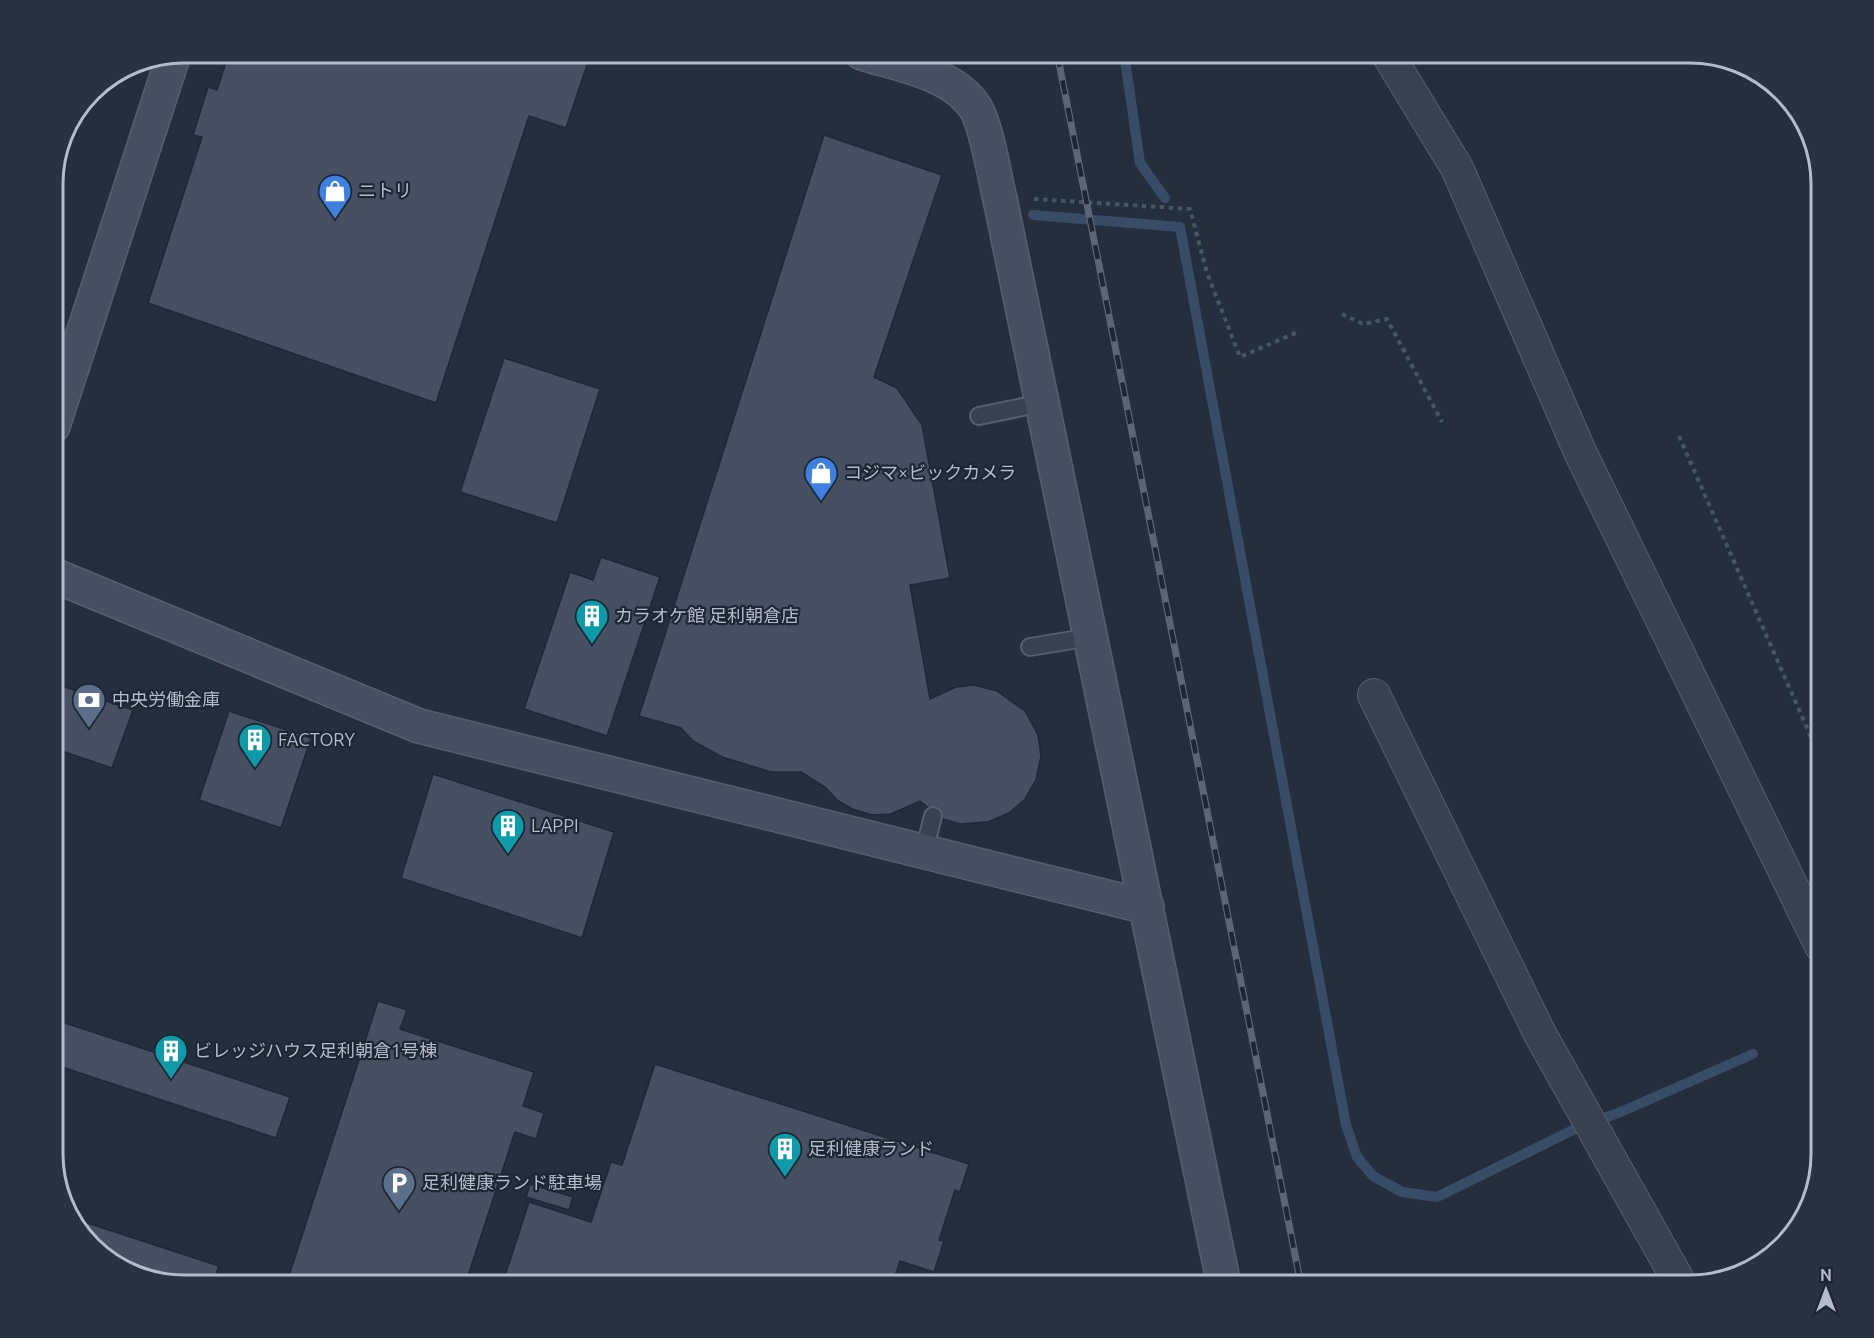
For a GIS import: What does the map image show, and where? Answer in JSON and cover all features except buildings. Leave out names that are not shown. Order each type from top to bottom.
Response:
[{"type":"street","points":[[895,63],[942,79],[962,93],[977,110],[1000,199],[1222,1275]]},
{"type":"street","points":[[1394,63],[1457,168],[1581,454],[1811,926]]},
{"type":"street","points":[[63,395],[171,64]]},
{"type":"street","points":[[63,579],[419,726],[1147,907]]},
{"type":"street","points":[[1374,695],[1540,1034],[1675,1275]]},
{"type":"lane","points":[[1406,63],[1406,83]]},
{"type":"lane","points":[[979,416],[1042,403]]},
{"type":"lane","points":[[1030,647],[1091,637]]},
{"type":"lane","points":[[924,852],[933,816]]},
{"type":"path","points":[[1000,199],[1190,210],[1207,273],[1240,357],[1300,331]]},
{"type":"path","points":[[1342,314],[1363,324],[1387,319],[1442,422]]},
{"type":"path","points":[[1679,436],[1811,737]]},
{"type":"waterway","points":[[1125,63],[1140,163],[1165,198]]},
{"type":"waterway","points":[[1033,215],[1180,227],[1346,1125],[1357,1157],[1373,1176],[1402,1192],[1437,1197],[1577,1128],[1623,1111],[1753,1054]]},
{"type":"railway","points":[[1059,63],[1299,1275]]},
{"type":"place","name":"ニトリ","points":[[335,220]]},
{"type":"place","name":"コジマ×ビックカメラ","points":[[821,502]]},
{"type":"place","name":"カラオケ館 足利朝倉店","points":[[592,645]]},
{"type":"place","name":"中央労働金庫","points":[[89,729]]},
{"type":"place","name":"FACTORY","points":[[255,769]]},
{"type":"place","name":"LAPPI","points":[[508,855]]},
{"type":"place","name":"ビレッジハウス足利朝倉1号棟","points":[[171,1080]]},
{"type":"place","name":"足利健康ランド","points":[[785,1178]]},
{"type":"place","name":"足利健康ランド駐車場","points":[[399,1212]]}]
